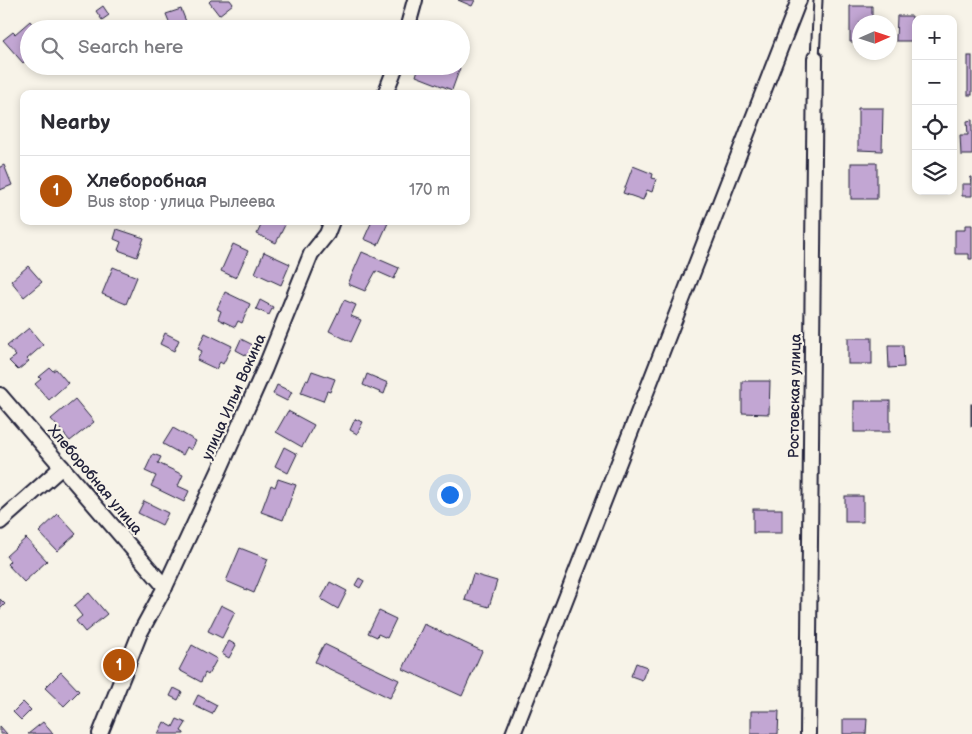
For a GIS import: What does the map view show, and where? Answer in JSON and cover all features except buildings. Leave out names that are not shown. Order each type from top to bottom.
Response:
[{"type":"street","points":[[409,20],[415,0]]},
{"type":"street","points":[[514,734],[799,0]]},
{"type":"street","name":"Ростовская улица","points":[[808,734],[815,58]]},
{"type":"street","points":[[387,90],[392,75]]},
{"type":"street","name":"улица Ильи Вокина","points":[[100,734],[140,633],[165,587],[265,368],[311,254],[327,234],[330,225]]},
{"type":"street","name":"Хлеборобная улица","points":[[0,394],[165,587]]},
{"type":"street","points":[[0,522],[62,467]]},
{"type":"lane","points":[[815,58],[818,0]]},
{"type":"place","name":"Хлеборобная","points":[[119,665]]}]
